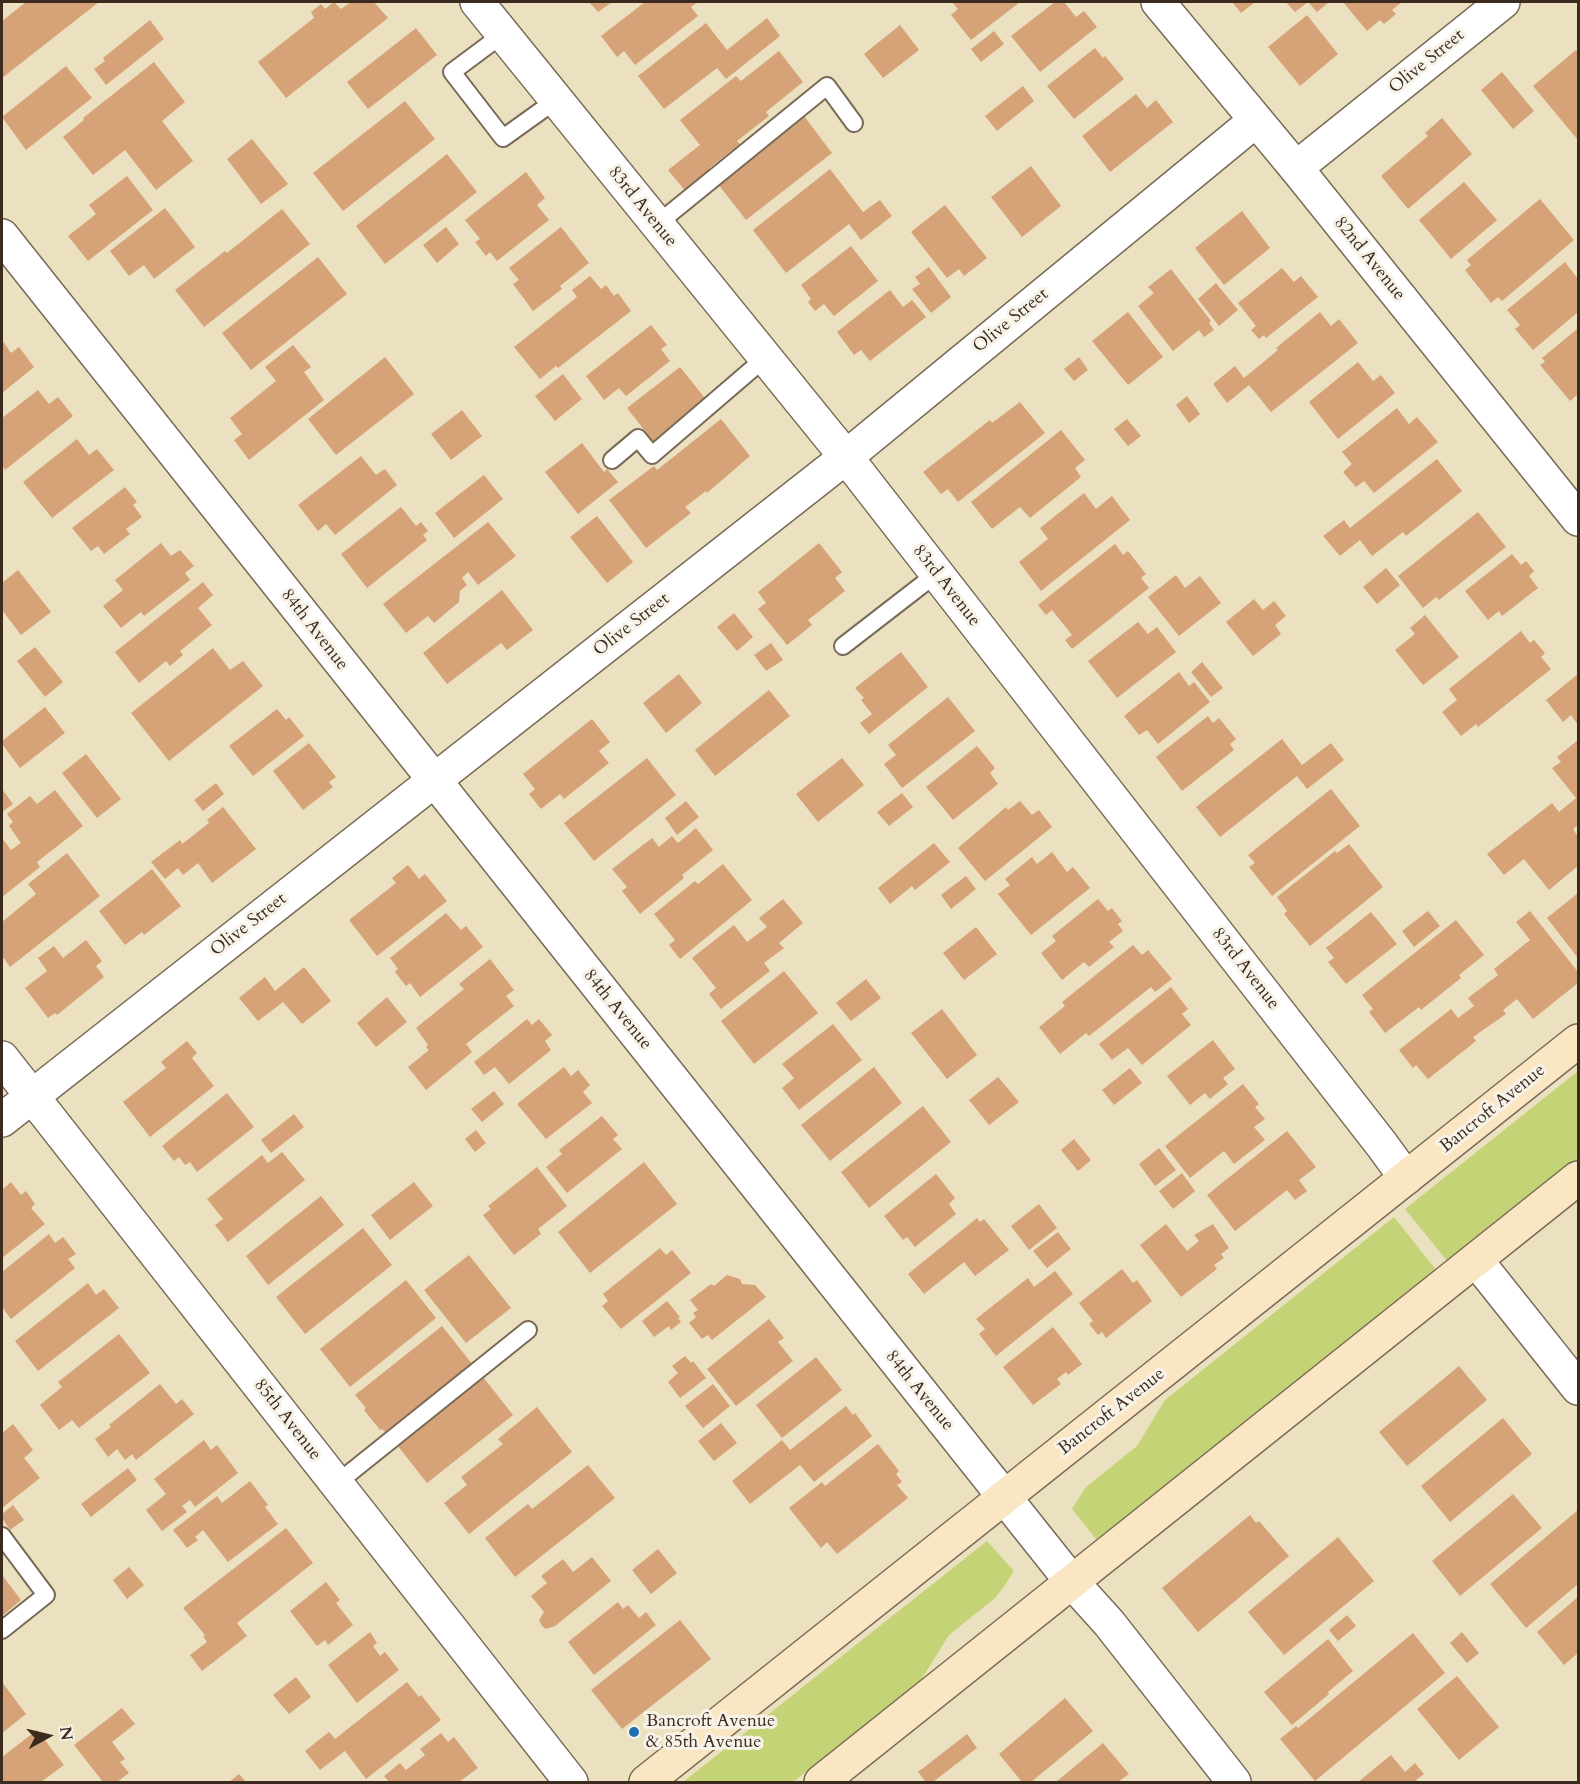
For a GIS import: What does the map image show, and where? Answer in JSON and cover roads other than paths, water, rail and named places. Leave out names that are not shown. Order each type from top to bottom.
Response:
[{"type":"main road","name":"Bancroft Avenue","points":[[646,1782],[1578,1041]]},
{"type":"main road","points":[[821,1782],[1578,1178]]},
{"type":"street","name":"83rd Avenue","points":[[477,2],[846,457],[1406,1178]]},
{"type":"street","name":"82nd Avenue","points":[[1158,2],[1296,168],[1578,519]]},
{"type":"street","name":"Olive Street","points":[[1296,168],[1503,2]]},
{"type":"street","name":"Olive Street","points":[[2,1120],[846,457],[1255,120]]},
{"type":"street","name":"84th Avenue","points":[[2,236],[1004,1497],[1072,1582],[1109,1623],[1234,1782]]},
{"type":"street","name":"85th Avenue","points":[[2,1058],[571,1782]]},
{"type":"street","points":[[1476,1260],[1578,1388]]},
{"type":"lane","points":[[503,34],[452,72],[503,138],[556,100]]},
{"type":"lane","points":[[656,225],[827,87],[854,123]]},
{"type":"lane","points":[[612,460],[638,438],[652,455],[765,358]]},
{"type":"lane","points":[[843,646],[936,574]]},
{"type":"lane","points":[[336,1484],[528,1330]]},
{"type":"lane","points":[[2,1536],[45,1595],[2,1630]]},
{"type":"place","name":"Bancroft Avenue & 85th Avenue","points":[[634,1732]]}]
